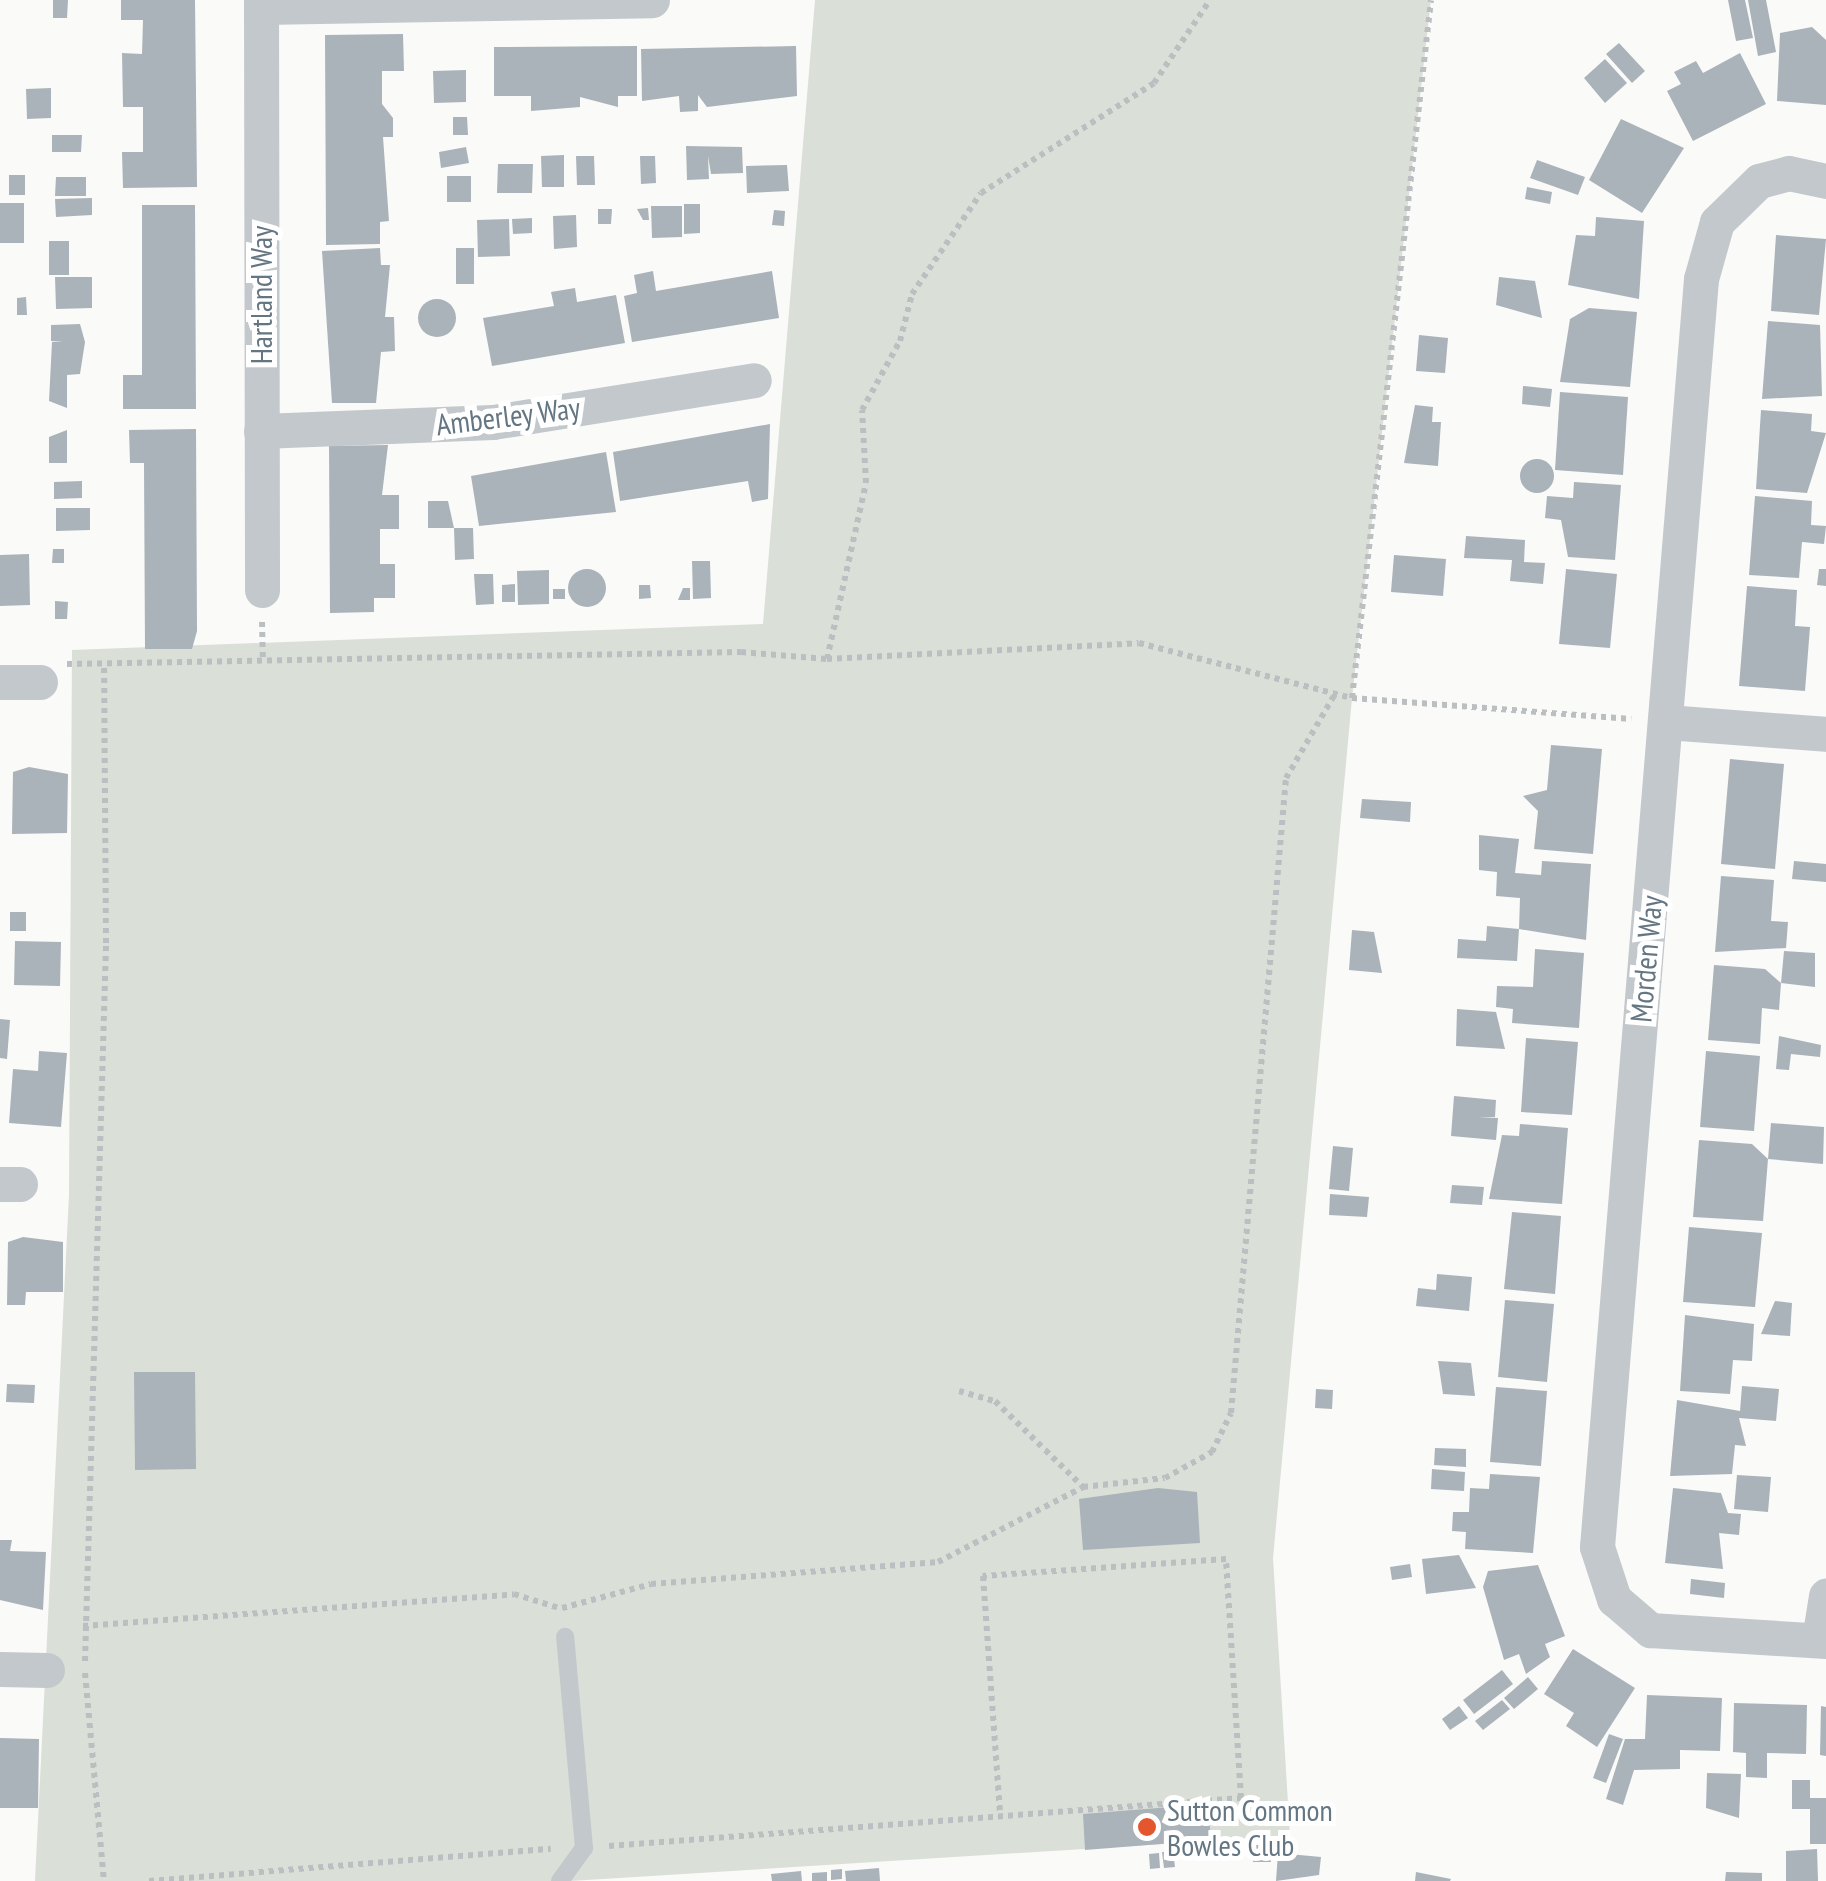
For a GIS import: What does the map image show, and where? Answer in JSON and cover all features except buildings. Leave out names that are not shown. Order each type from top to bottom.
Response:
[{"type":"street","points":[[261,4],[652,0]]},
{"type":"street","name":"Hartland Way","points":[[261,4],[262,590]]},
{"type":"street","name":"Morden Way","points":[[1822,1640],[1650,1630],[1601,1573],[1598,1513],[1710,242],[1733,202],[1760,181],[1790,173],[1826,181]]},
{"type":"street","name":"Amberley Way","points":[[261,430],[493,422],[754,380]]},
{"type":"street","points":[[0,682],[40,682]]},
{"type":"street","points":[[1667,722],[1826,734]]},
{"type":"street","points":[[1822,1640],[1826,1596]]},
{"type":"street","points":[[0,1669],[47,1670]]},
{"type":"lane","points":[[560,1881],[584,1848],[564,1637]]},
{"type":"path","points":[[827,659],[866,483],[862,410],[900,341],[912,294],[981,193],[1154,82],[1210,0]]},
{"type":"path","points":[[1352,698],[1431,0]]},
{"type":"path","points":[[40,682],[66,664],[741,652],[827,659],[1139,643],[1352,698],[1667,722]]},
{"type":"path","points":[[104,664],[106,944],[83,1626],[104,1881]]},
{"type":"path","points":[[83,1626],[514,1594],[562,1608],[651,1584],[938,1562],[1082,1487],[1165,1478],[1224,1436],[1286,778],[1336,692]]},
{"type":"path","points":[[959,1392],[995,1400],[1082,1487]]},
{"type":"path","points":[[149,1881],[1241,1798],[1226,1559],[983,1576],[1000,1816]]},
{"type":"path","points":[[562,1608],[564,1637]]},
{"type":"shaded area","points":[[815,0],[1431,0],[1352,698],[1273,1558],[1290,1836],[570,1881],[35,1881],[69,1195],[72,650],[763,624]]},
{"type":"place","name":"Sutton Common Bowles Club","points":[[1147,1827]]}]
